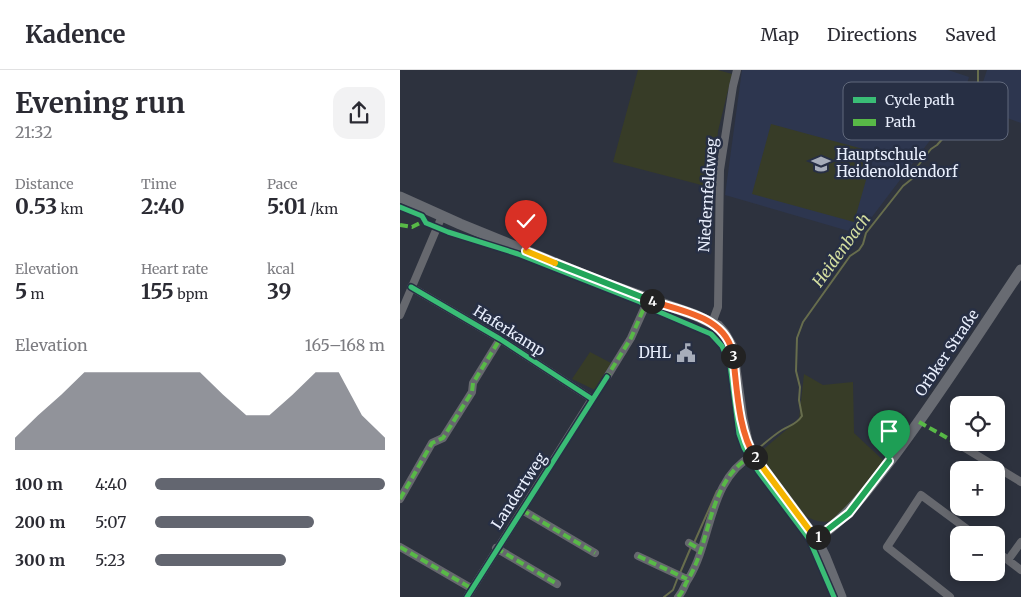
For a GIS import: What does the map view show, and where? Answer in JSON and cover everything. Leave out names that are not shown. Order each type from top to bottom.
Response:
[{"type":"main road","points":[[400,197],[604,283],[712,323],[721,329],[732,347],[747,442],[754,455],[816,539],[841,597]]},
{"type":"main road","name":"Orbker Straße","points":[[816,539],[849,513],[919,422],[1021,270]]},
{"type":"street","name":"Niedernfeldweg","points":[[712,323],[718,307],[720,170],[737,70]]},
{"type":"street","points":[[400,315],[442,216]]},
{"type":"street","name":"Haferkamp","points":[[411,287],[500,339],[592,399]]},
{"type":"street","points":[[607,377],[631,338],[648,300]]},
{"type":"street","points":[[400,499],[432,443],[443,438],[472,392],[473,384],[500,339]]},
{"type":"street","name":"Landertweg","points":[[467,597],[496,548],[592,399]]},
{"type":"street","points":[[970,451],[1021,482]]},
{"type":"street","points":[[638,556],[682,577],[693,572],[701,550],[710,505],[735,469],[754,455]]},
{"type":"street","points":[[950,597],[887,547],[921,494],[963,526]]},
{"type":"street","name":"Landertweg","points":[[522,510],[595,553]]},
{"type":"street","points":[[1008,560],[1021,542]]},
{"type":"street","points":[[691,544],[701,550]]},
{"type":"street","points":[[400,547],[471,588]]},
{"type":"street","name":"Landertweg","points":[[496,548],[557,584]]},
{"type":"street","points":[[1005,558],[1021,570]]},
{"type":"street","points":[[680,596],[684,591],[682,577]]},
{"type":"shaded area","name":"Hauptschule Heidenoldendorf","points":[[742,70],[948,70],[969,77],[968,82],[843,82],[843,140],[930,140],[859,234],[725,195]]},
{"type":"shaded area","points":[[987,70],[1021,70],[1021,123],[1008,118],[1008,82],[983,82]]},
{"type":"green space","points":[[638,70],[718,70],[732,74],[718,131],[713,188],[613,162]]},
{"type":"green space","points":[[771,124],[874,152],[854,222],[752,194]]},
{"type":"green space","points":[[590,352],[611,363],[595,390],[572,379]]},
{"type":"green space","points":[[804,374],[823,385],[853,382],[854,433],[884,461],[860,493],[844,510],[833,520],[826,522],[811,519],[804,515],[758,454],[799,419]]},
{"type":"waterway","name":"Heidenbach","points":[[978,70],[978,82]]},
{"type":"waterway","name":"Heidenbach","points":[[759,448],[802,416],[799,400],[800,387],[796,371],[797,338],[803,322],[850,256],[859,250],[866,233],[903,186],[913,178],[917,167],[931,149],[941,140]]},
{"type":"waterway","name":"Heidenbach","points":[[694,543],[717,491]]},
{"type":"waterway","name":"Heidenbach","points":[[680,573],[691,547]]},
{"type":"waterway","name":"Heidenbach","points":[[664,597],[673,590],[678,577]]},
{"type":"marked path","points":[[400,225],[412,227],[422,222],[426,223]]},
{"type":"marked path","points":[[605,380],[631,338],[647,301]]},
{"type":"marked path","points":[[400,499],[432,443],[443,438],[472,392],[473,383],[500,339]]},
{"type":"marked path","points":[[919,422],[950,439]]},
{"type":"marked path","points":[[678,597],[697,562],[719,494],[727,479],[738,466],[753,455]]},
{"type":"marked path","points":[[522,510],[595,553]]},
{"type":"marked path","points":[[689,543],[701,550]]},
{"type":"marked path","points":[[400,547],[471,588]]},
{"type":"marked path","points":[[496,548],[557,584]]},
{"type":"marked path","points":[[638,556],[687,579]]},
{"type":"cycle path","points":[[400,207],[422,216],[426,223],[448,232],[518,254],[640,302],[711,334],[722,346],[730,365],[739,434],[744,448],[758,471],[809,539],[834,597]]},
{"type":"cycle path","points":[[411,287],[500,339],[592,399]]},
{"type":"cycle path","points":[[467,597],[607,377]]},
{"type":"place","name":"Hauptschule Heidenoldendorf","points":[[821,164]]},
{"type":"place","name":"DHL","points":[[686,353]]},
{"type":"route","points":[[526,251],[608,285],[695,315],[718,326],[732,347],[747,442],[754,455],[816,539],[849,513],[889,461]]}]
